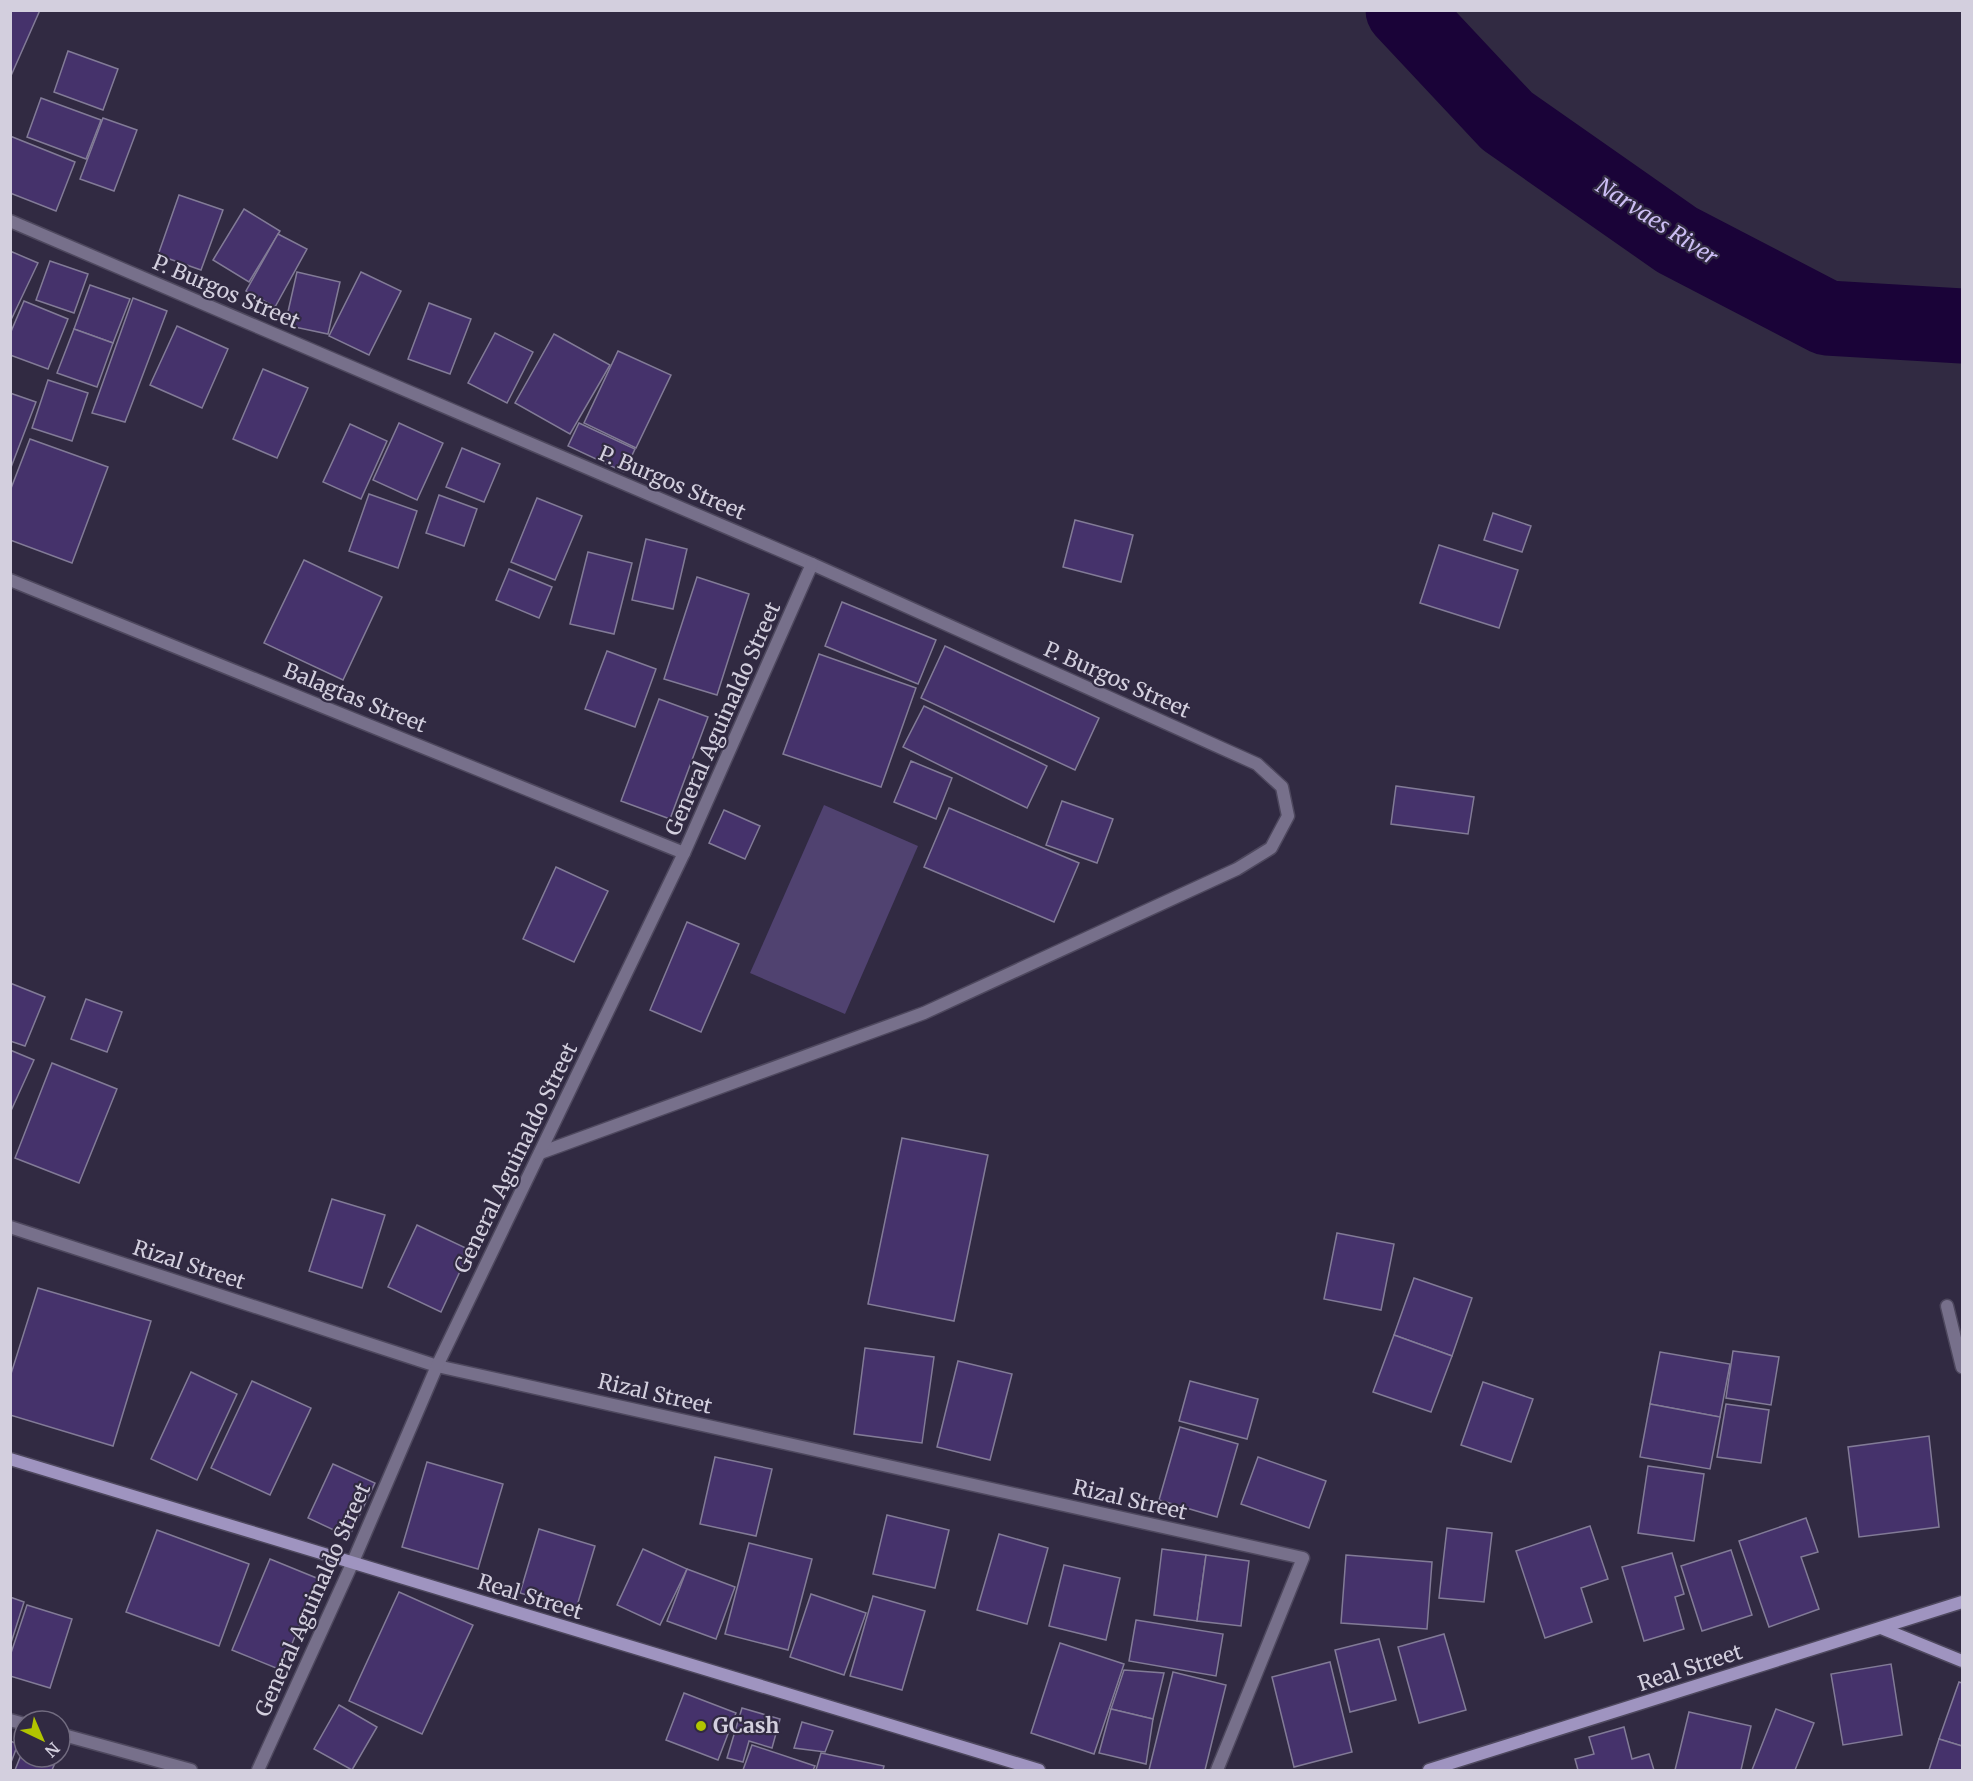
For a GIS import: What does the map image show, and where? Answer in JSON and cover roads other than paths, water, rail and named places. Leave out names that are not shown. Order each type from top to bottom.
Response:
[{"type":"main road","name":"Real Street","points":[[10,1459],[1039,1770]]},
{"type":"main road","name":"Real Street","points":[[1429,1770],[1962,1602]]},
{"type":"main road","points":[[1881,1628],[1962,1661]]},
{"type":"street","name":"P. Burgos Street","points":[[10,221],[812,564],[1257,764],[1282,787],[1288,816],[1271,848],[1237,869],[924,1013],[540,1153]]},
{"type":"street","name":"General Aguinaldo Street","points":[[258,1770],[352,1564],[437,1366],[684,853],[812,564]]},
{"type":"street","name":"Balagtas Street","points":[[10,580],[684,853]]},
{"type":"street","name":"Rizal Street","points":[[10,1227],[437,1366],[1303,1558],[1217,1770]]},
{"type":"street","points":[[1947,1306],[1962,1367]]},
{"type":"street","points":[[72,1737],[191,1770]]},
{"type":"waterway","name":"Narvaes River","points":[[1403,10],[1507,121],[1677,240],[1827,318],[1962,326]]},
{"type":"place","name":"GCash","points":[[701,1726]]}]
